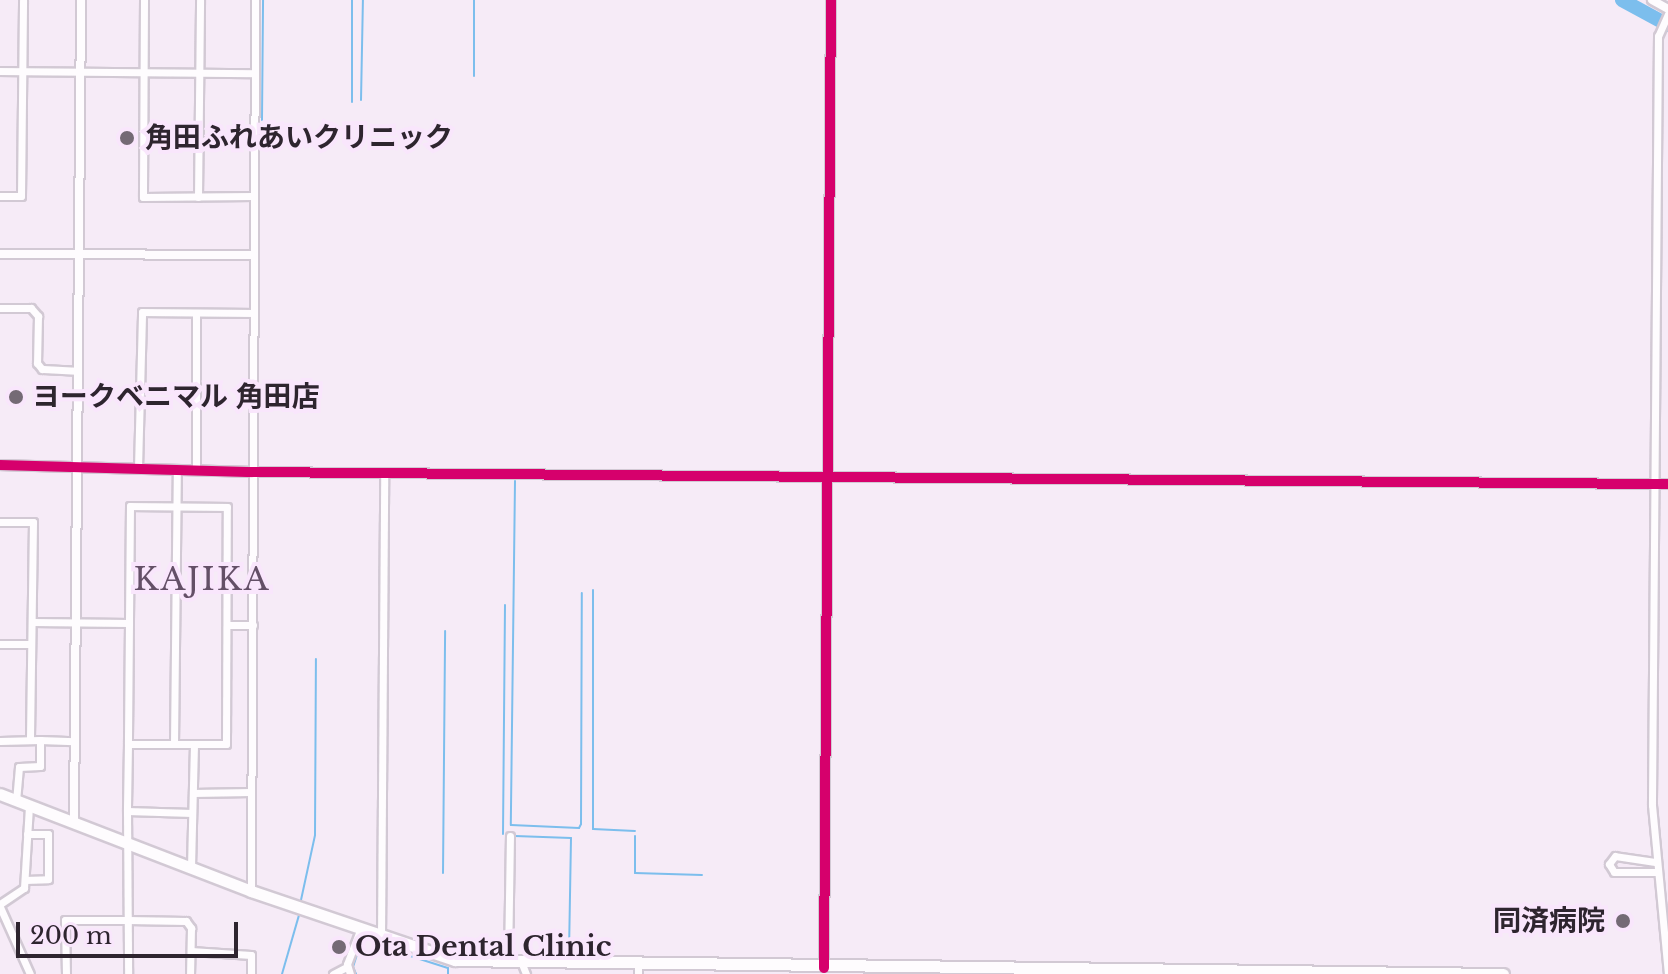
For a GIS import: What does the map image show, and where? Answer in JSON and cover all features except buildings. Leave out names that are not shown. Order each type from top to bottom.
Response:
[{"type":"highway","points":[[0,794],[381,938],[455,960],[508,964],[524,969],[1503,974]]},
{"type":"street","points":[[0,196],[21,196],[23,0]]},
{"type":"street","points":[[74,823],[81,0]]},
{"type":"street","points":[[144,0],[143,197],[253,196]]},
{"type":"street","points":[[198,197],[200,0]]},
{"type":"street","points":[[251,891],[255,0]]},
{"type":"street","points":[[830,970],[827,475],[831,0]]},
{"type":"street","points":[[1652,0],[1668,12],[1660,30],[1653,484],[1655,862],[1668,973]]},
{"type":"street","points":[[0,71],[254,73]]},
{"type":"street","points":[[0,254],[253,255]]},
{"type":"street","points":[[0,308],[31,308],[38,316],[37,363],[42,369],[77,371]]},
{"type":"street","points":[[138,468],[142,312],[252,313]]},
{"type":"street","points":[[196,313],[196,470]]},
{"type":"street","points":[[0,465],[251,472],[1668,484]]},
{"type":"street","points":[[174,744],[177,469]]},
{"type":"street","points":[[381,938],[384,472]]},
{"type":"street","points":[[128,744],[226,744],[227,507],[130,506],[127,811],[128,974]]},
{"type":"street","points":[[0,522],[33,522],[30,740]]},
{"type":"street","points":[[32,622],[129,623]]},
{"type":"street","points":[[228,625],[253,625]]},
{"type":"street","points":[[0,644],[31,644]]},
{"type":"street","points":[[16,801],[19,767],[40,766],[40,740]]},
{"type":"street","points":[[0,741],[74,741]]},
{"type":"street","points":[[191,867],[194,744]]},
{"type":"street","points":[[193,793],[251,792]]},
{"type":"street","points":[[29,806],[25,880],[21,892],[0,905],[30,974]]},
{"type":"street","points":[[127,811],[192,813]]},
{"type":"street","points":[[25,880],[48,879],[48,834],[27,834]]},
{"type":"street","points":[[508,964],[510,836]]},
{"type":"street","points":[[1655,862],[1615,856],[1609,864],[1614,872],[1656,872]]},
{"type":"street","points":[[66,974],[65,920],[186,921],[191,951],[190,974]]},
{"type":"street","points":[[333,974],[349,971],[360,930]]},
{"type":"street","points":[[191,951],[251,955],[251,974]]},
{"type":"waterway","points":[[262,120],[263,0]]},
{"type":"waterway","points":[[352,0],[352,102]]},
{"type":"waterway","points":[[361,100],[363,0]]},
{"type":"waterway","points":[[474,0],[474,76]]},
{"type":"waterway","points":[[1622,0],[1668,25]]},
{"type":"waterway","points":[[515,481],[511,825],[579,828],[581,824],[582,593]]},
{"type":"waterway","points":[[593,590],[593,829],[635,831]]},
{"type":"waterway","points":[[503,834],[505,605]]},
{"type":"waterway","points":[[443,873],[445,631]]},
{"type":"waterway","points":[[301,900],[315,835],[316,659]]},
{"type":"waterway","points":[[515,836],[571,838],[569,956]]},
{"type":"waterway","points":[[635,836],[635,873],[702,875]]},
{"type":"waterway","points":[[282,974],[299,915]]},
{"type":"waterway","points":[[356,974],[353,967],[363,937]]},
{"type":"waterway","points":[[404,954],[448,968],[448,974]]},
{"type":"cycle path","points":[[824,968],[831,0]]},
{"type":"cycle path","points":[[0,465],[251,472],[1668,484]]},
{"type":"place","name":"角田ふれあいクリニック","points":[[127,138]]},
{"type":"place","name":"ヨークベニマル 角田店","points":[[16,397]]},
{"type":"place","name":"同済病院","points":[[1623,921]]},
{"type":"place","name":"Ota Dental Clinic","points":[[339,947]]},
{"type":"district","name":"KAJIKA","points":[[202,579]]}]
